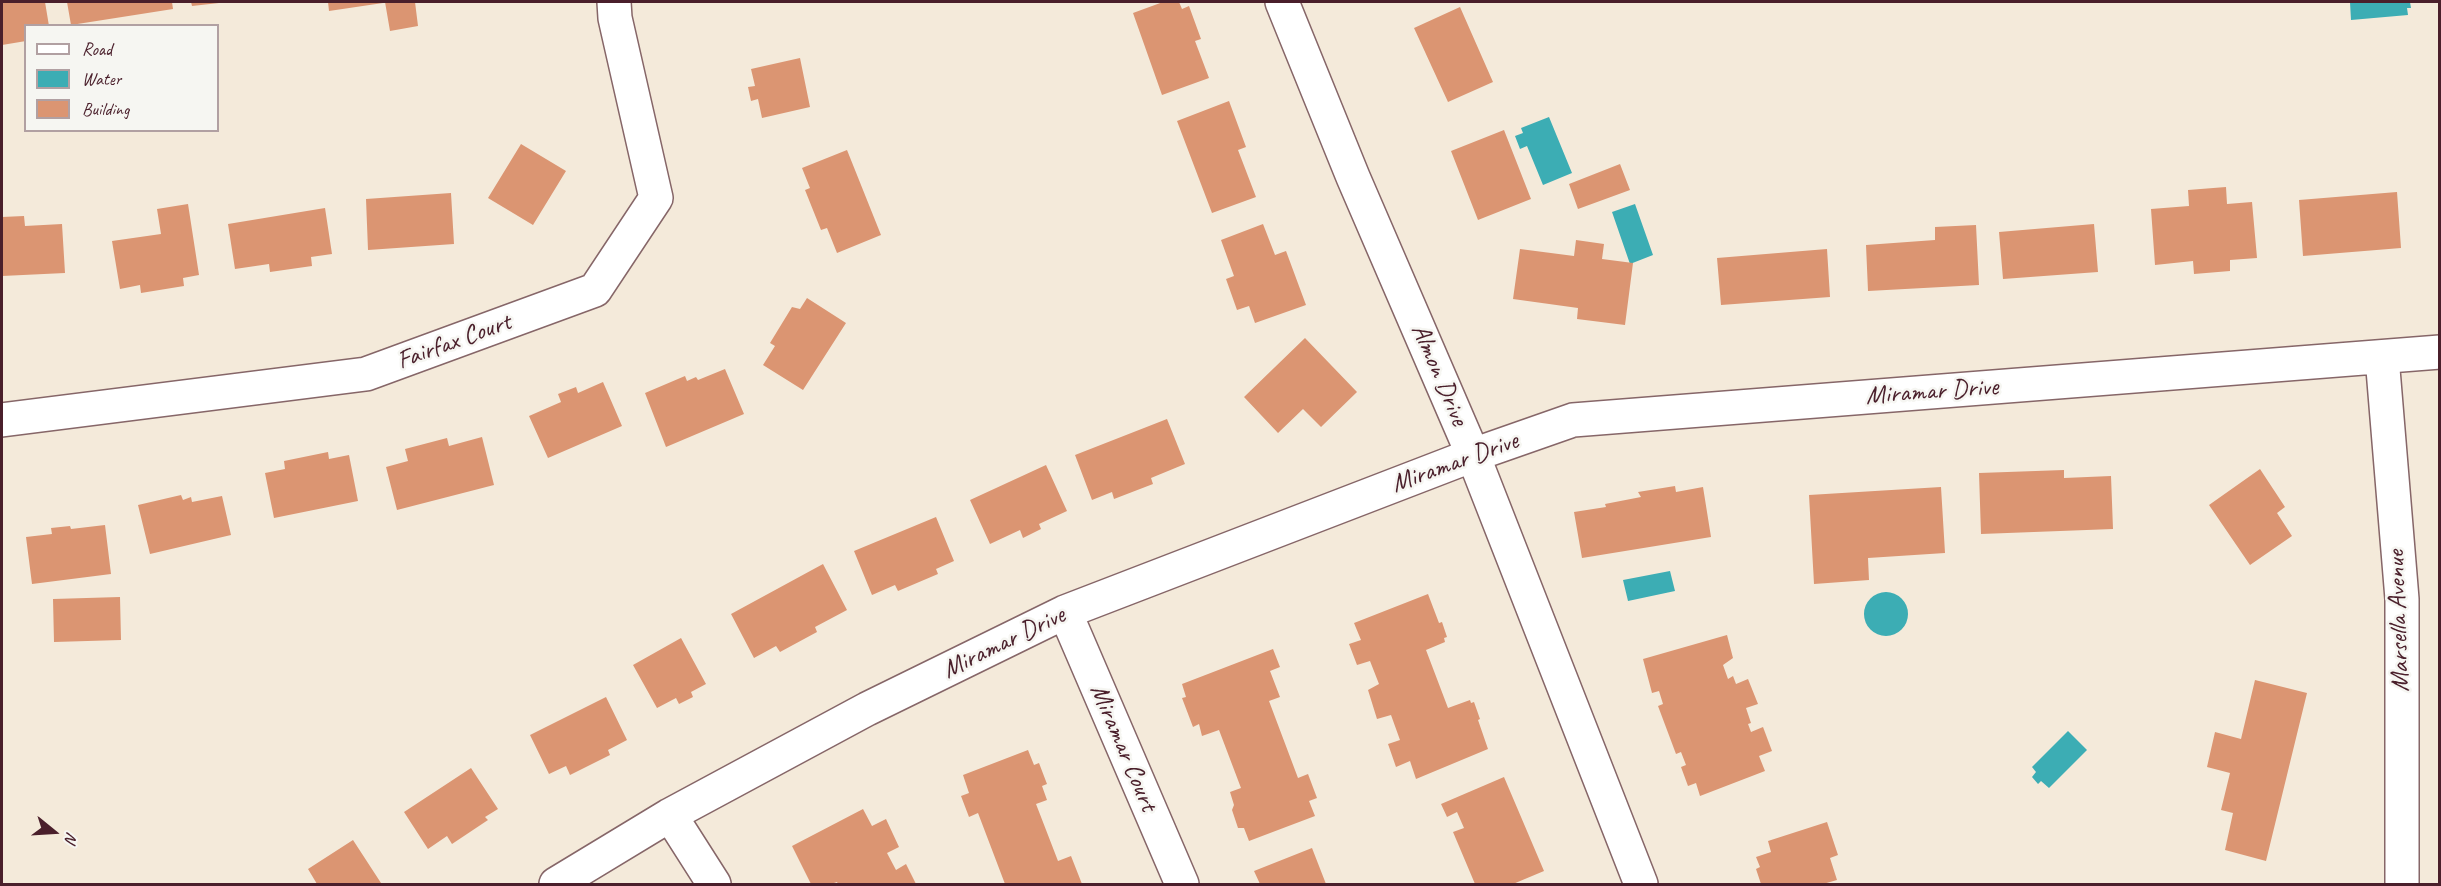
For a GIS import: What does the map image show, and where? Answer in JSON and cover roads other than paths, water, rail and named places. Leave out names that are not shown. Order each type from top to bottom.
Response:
[{"type":"street","name":"Fairfax Court","points":[[2,420],[366,374],[595,290],[656,198],[615,18],[614,2]]},
{"type":"street","name":"Almon Drive","points":[[1282,2],[1353,177],[1473,455],[1641,885]]},
{"type":"street","name":"Miramar Drive","points":[[556,885],[670,815],[867,709],[1065,612],[1473,455],[1573,420],[2439,352]]},
{"type":"street","name":"Marsella Avenue","points":[[2382,357],[2402,599],[2402,885]]},
{"type":"street","name":"Miramar Court","points":[[1065,612],[1182,885]]},
{"type":"street","points":[[670,815],[714,885]]},
{"type":"water","points":[[2350,2],[2410,2],[2411,8],[2407,8],[2408,15],[2351,20]]},
{"type":"water","points":[[1549,117],[1572,173],[1543,185],[1527,146],[1520,149],[1515,136],[1523,133],[1521,128]]},
{"type":"water","points":[[1635,204],[1653,255],[1630,264],[1612,212]]},
{"type":"water","points":[[1670,571],[1675,591],[1628,601],[1623,580]]},
{"type":"water","points":[[1886,592],[1901,599],[1908,614],[1901,629],[1886,636],[1871,629],[1864,614],[1871,599]]},
{"type":"water","points":[[2068,731],[2087,750],[2049,788],[2041,781],[2038,784],[2032,777],[2036,772],[2032,767]]}]
